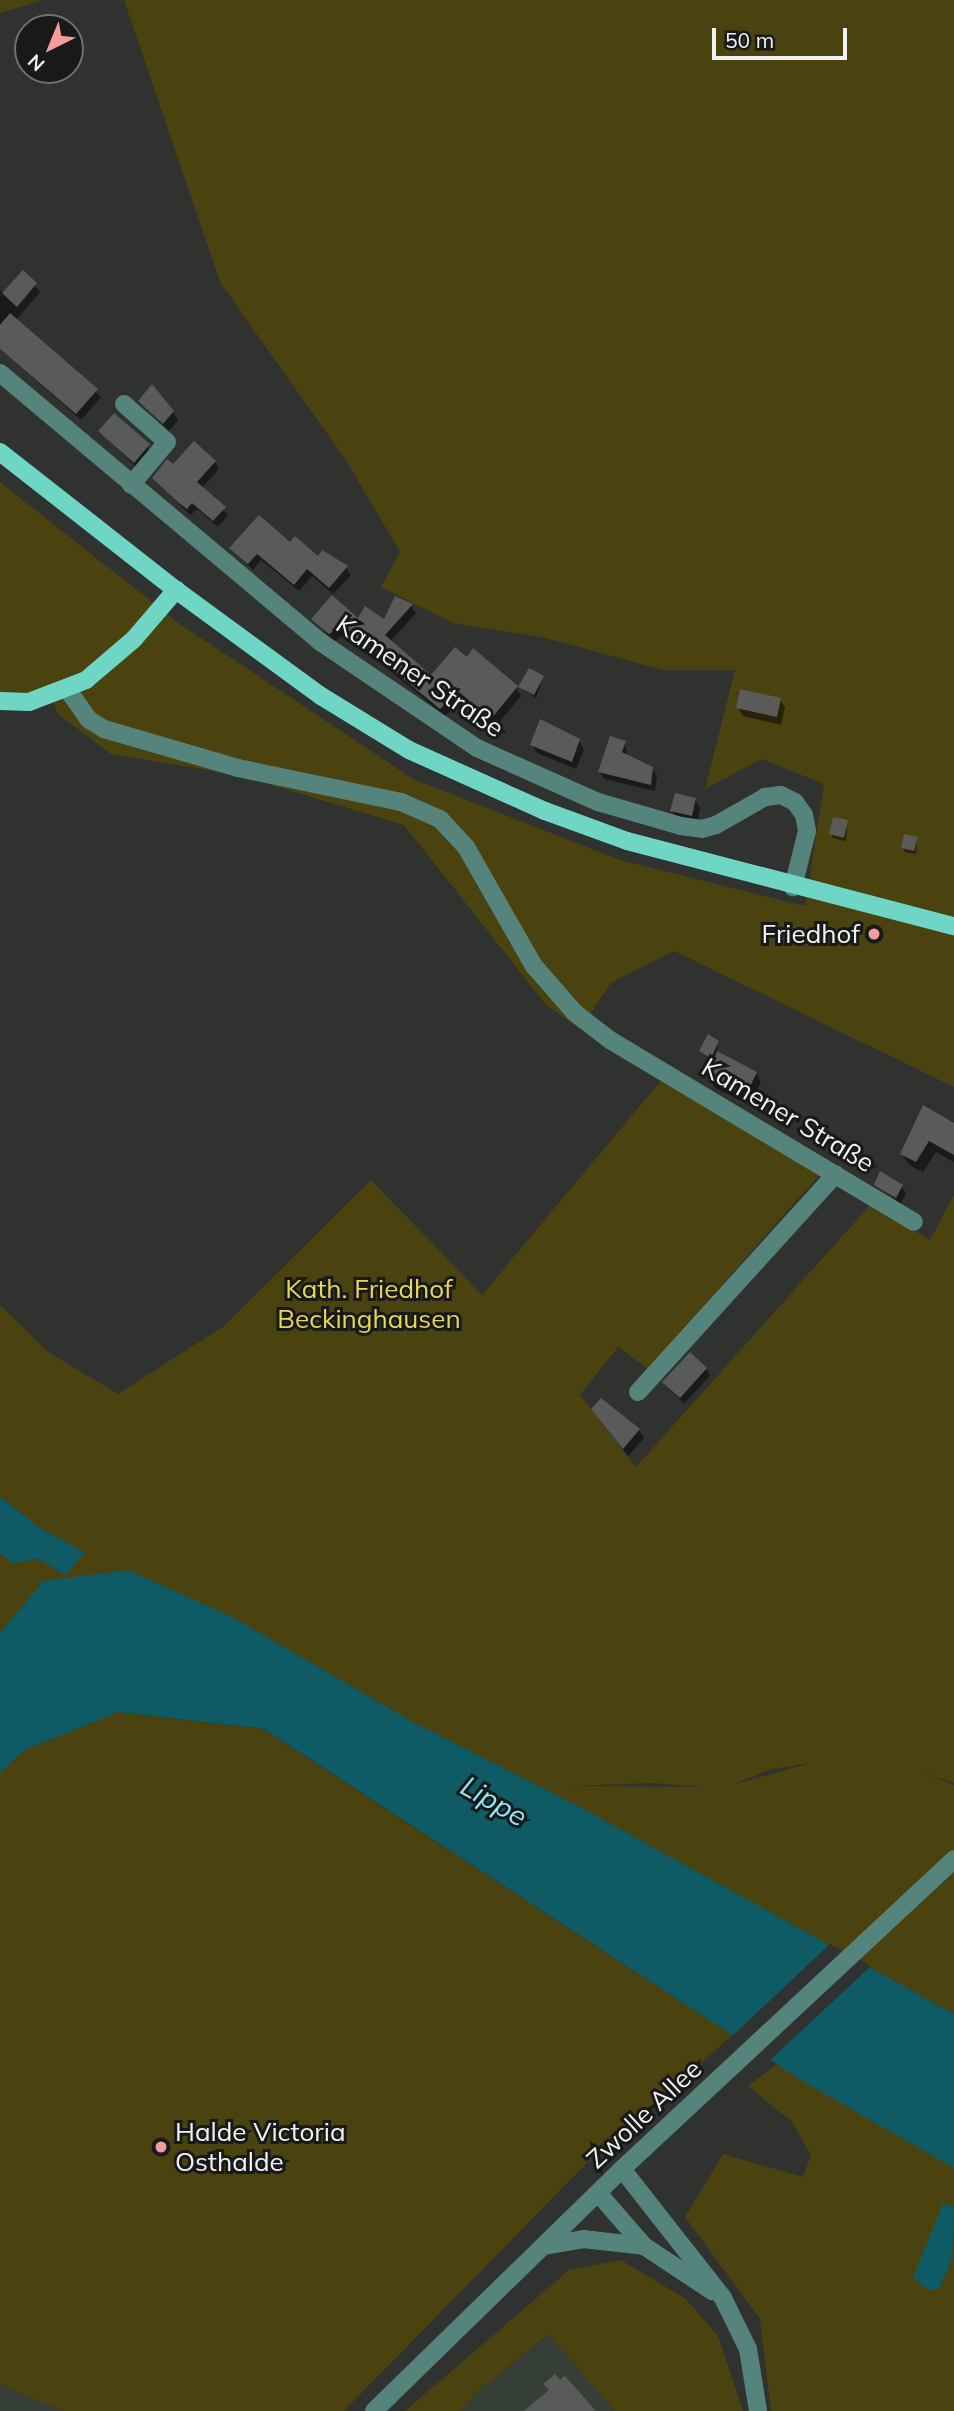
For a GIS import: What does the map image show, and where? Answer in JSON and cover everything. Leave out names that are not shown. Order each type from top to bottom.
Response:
[{"type":"main road","points":[[0,452],[176,590],[321,696],[409,750],[533,806],[627,841],[793,887],[954,926]]},
{"type":"main road","points":[[0,701],[29,702],[68,690],[106,666],[176,590]]},
{"type":"street","name":"Kamener Straße","points":[[0,373],[227,566],[378,684],[477,748],[520,770],[598,802],[702,829],[765,797],[781,795],[795,802],[804,815],[807,831],[793,887]]},
{"type":"street","points":[[124,404],[167,442],[131,485]]},
{"type":"street","name":"Kamener Straße","points":[[68,690],[88,719],[104,729],[238,768],[401,802],[440,819],[466,847],[534,966],[575,1013],[610,1040],[914,1222]]},
{"type":"street","points":[[638,1392],[836,1174]]},
{"type":"street","name":"Zwolle Allee","points":[[374,2411],[622,2169],[954,1859]]},
{"type":"street","points":[[622,2169],[723,2298],[748,2348],[758,2411]]},
{"type":"street","points":[[598,2193],[644,2246],[723,2298]]},
{"type":"street","points":[[544,2246],[583,2239],[644,2246]]},
{"type":"shaded area","points":[[550,2334],[615,2411],[460,2411],[483,2387]]},
{"type":"shaded area","points":[[0,2384],[36,2398],[63,2411],[0,2411]]},
{"type":"green space","points":[[0,0],[44,0],[0,13]]},
{"type":"green space","points":[[124,0],[954,0],[954,1087],[674,951],[611,983],[580,1029],[546,1005],[404,825],[238,775],[111,754],[57,713],[52,696],[0,702],[0,482],[180,624],[413,779],[620,860],[805,906],[824,784],[762,759],[705,789],[735,670],[663,670],[546,638],[453,623],[381,587],[400,552],[347,462],[220,282]]},
{"type":"green space","name":"Kath. Friedhof Beckinghausen","points":[[664,1077],[821,1173],[648,1369],[618,1347],[580,1395],[636,1467],[871,1204],[930,1240],[954,1195],[954,1783],[924,1773],[954,1785],[954,2014],[582,1808],[413,1722],[232,1617],[128,1571],[43,1581],[0,1633],[0,1553],[12,1563],[38,1559],[66,1575],[85,1552],[42,1529],[0,1497],[0,1305],[48,1352],[118,1394],[224,1326],[371,1180],[482,1295]],"holes":[[[808,1764],[732,1785],[768,1770]],[[652,1783],[705,1787],[569,1786],[570,1786]]]},
{"type":"green space","points":[[119,1712],[263,1729],[732,2035],[641,2117],[620,2129],[344,2411],[63,2411],[0,2384],[0,1773],[24,1750]]},
{"type":"green space","points":[[777,2064],[954,2168],[954,2411],[771,2411],[760,2319],[685,2217],[723,2154],[803,2177],[811,2155],[792,2122],[748,2086]]},
{"type":"green space","points":[[621,2260],[686,2299],[718,2336],[743,2411],[615,2411],[549,2334],[483,2387],[460,2411],[405,2411],[569,2270]]},
{"type":"water","points":[[0,1497],[42,1529],[85,1552],[66,1575],[38,1559],[12,1563],[0,1553]]},
{"type":"water","name":"Lippe","points":[[128,1570],[232,1617],[413,1722],[582,1808],[954,2014],[954,2168],[801,2080],[264,1729],[119,1712],[24,1750],[0,1773],[0,1633],[43,1581]]},
{"type":"water","points":[[943,2203],[954,2207],[952,2258],[939,2289],[929,2290],[913,2278]]},
{"type":"pier","points":[[830,1944],[871,1966],[768,2062],[730,2038]]},
{"type":"building","points":[[23,270],[37,283],[17,307],[2,293]]},
{"type":"building","points":[[10,313],[98,389],[76,414],[0,349],[0,325]]},
{"type":"building","points":[[152,384],[174,411],[163,424],[138,401]]},
{"type":"building","points":[[114,413],[150,444],[134,463],[98,431]]},
{"type":"building","points":[[194,441],[216,461],[197,482],[226,507],[213,521],[192,503],[187,509],[152,478],[167,459],[173,464]]},
{"type":"building","points":[[259,515],[290,542],[295,536],[318,556],[322,550],[348,566],[329,588],[307,569],[294,585],[257,554],[248,564],[229,548]]},
{"type":"building","points":[[332,595],[358,618],[365,606],[384,619],[395,596],[413,604],[385,635],[431,675],[455,647],[467,657],[473,648],[518,686],[491,719],[459,692],[440,709],[340,627],[329,634],[311,619]]},
{"type":"building","points":[[529,668],[544,676],[534,695],[518,687]]},
{"type":"building","points":[[740,689],[781,698],[777,717],[736,708]]},
{"type":"building","points":[[540,719],[580,739],[572,762],[530,745]]},
{"type":"building","points":[[610,736],[626,741],[622,752],[653,767],[651,785],[598,772]]},
{"type":"building","points":[[675,793],[696,798],[692,816],[670,811]]},
{"type":"building","points":[[833,817],[848,820],[844,838],[829,834]]},
{"type":"building","points":[[904,834],[918,837],[914,851],[901,848]]},
{"type":"building","points":[[708,1034],[719,1041],[711,1058],[699,1051]]},
{"type":"building","points":[[717,1051],[757,1072],[748,1091],[740,1087],[737,1094],[708,1079]]},
{"type":"building","points":[[923,1105],[954,1123],[954,1155],[929,1141],[916,1162],[900,1154]]},
{"type":"building","points":[[880,1171],[903,1185],[896,1198],[874,1185]]},
{"type":"building","points":[[690,1352],[707,1368],[680,1398],[662,1382]]},
{"type":"building","points":[[601,1398],[640,1429],[623,1449],[591,1409]]},
{"type":"building","points":[[555,2374],[560,2380],[565,2376],[596,2411],[524,2411],[549,2390],[543,2384]]},
{"type":"place","name":"Friedhof","points":[[874,934]]},
{"type":"place","name":"Halde Victoria Osthalde","points":[[161,2147]]}]
